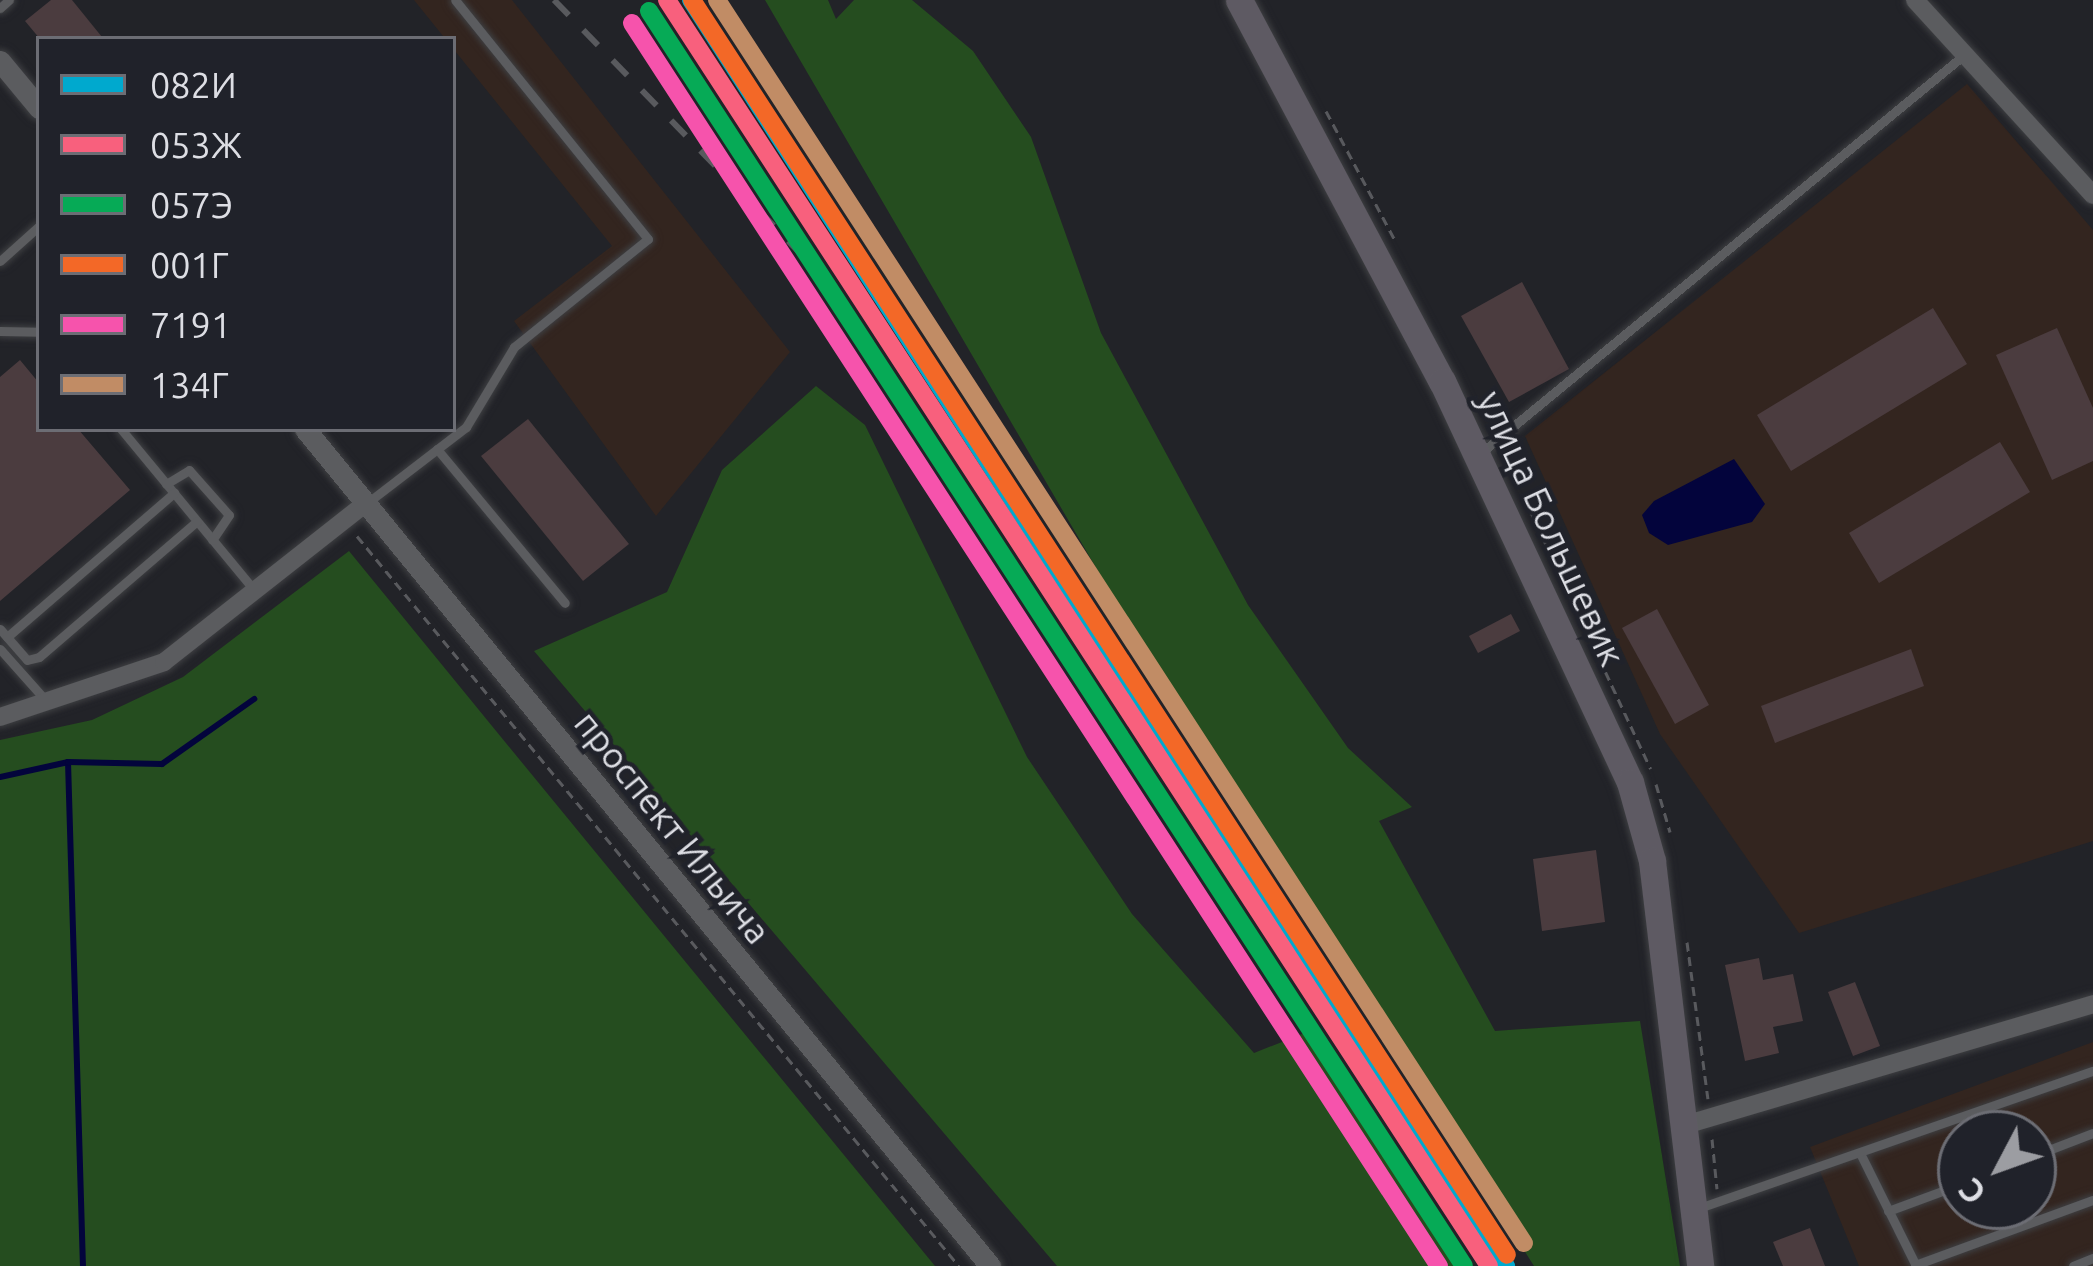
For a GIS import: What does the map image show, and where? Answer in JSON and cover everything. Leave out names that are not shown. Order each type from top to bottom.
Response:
[{"type":"main road","name":"улица Большевик","points":[[1239,0],[1478,455],[1636,799],[1700,1266]]},
{"type":"street","points":[[1915,0],[2093,195]]},
{"type":"street","points":[[0,61],[36,104]]},
{"type":"street","name":"проспект Ильича","points":[[306,432],[991,1266]]},
{"type":"street","points":[[0,717],[50,706],[164,662],[365,504]]},
{"type":"street","points":[[1684,1125],[2093,1004]]},
{"type":"lane","points":[[0,8],[9,0]]},
{"type":"lane","points":[[365,504],[466,427],[514,347],[647,239],[455,0]]},
{"type":"lane","points":[[1478,455],[1964,55]]},
{"type":"lane","points":[[0,260],[36,229]]},
{"type":"lane","points":[[0,241],[10,252]]},
{"type":"lane","points":[[0,331],[36,332]]},
{"type":"lane","points":[[123,432],[255,591]]},
{"type":"lane","points":[[437,448],[565,602]]},
{"type":"lane","points":[[197,521],[39,657],[27,660],[3,633],[189,470],[230,514],[212,539]]},
{"type":"lane","points":[[0,649],[50,706]]},
{"type":"lane","points":[[1694,1210],[2093,1071]]},
{"type":"lane","points":[[2057,1147],[2093,1133]]},
{"type":"lane","points":[[1862,1155],[1916,1266],[2093,1200]]},
{"type":"lane","points":[[1888,1211],[1937,1193]]},
{"type":"lane","points":[[2073,1266],[2093,1258]]},
{"type":"path","points":[[344,520],[959,1266]]},
{"type":"shaded area","points":[[414,0],[512,0],[790,352],[656,516],[514,321],[612,246],[456,52],[456,36],[443,36]]},
{"type":"shaded area","points":[[1967,84],[2093,230],[2093,841],[1799,933],[1660,734],[1525,436]]},
{"type":"shaded area","points":[[1734,459],[1765,504],[1752,522],[1668,545],[1649,533],[1642,515],[1654,501]]},
{"type":"shaded area","points":[[2093,1042],[2093,1266],[1859,1266],[1810,1147]]},
{"type":"green space","points":[[765,0],[828,0],[836,19],[854,0],[912,0],[973,51],[1031,137],[1101,333],[1248,605],[1348,748],[1412,807],[1379,821],[1495,1031],[1640,1021],[1680,1266],[1534,1266],[1123,614]]},
{"type":"green space","points":[[816,386],[865,425],[1027,757],[1132,914],[1254,1053],[1312,1030],[1337,1055],[1471,1266],[1057,1266],[534,651],[667,592],[722,470]]},
{"type":"green space","points":[[349,551],[935,1266],[0,1266],[0,740],[92,720],[183,677]]},
{"type":"building","points":[[51,0],[72,0],[101,36],[38,36],[25,21]]},
{"type":"building","points":[[1522,282],[1569,369],[1509,402],[1461,316]]},
{"type":"building","points":[[1933,308],[1967,364],[1791,471],[1757,415]]},
{"type":"building","points":[[2057,328],[2093,408],[2093,461],[2052,480],[1996,355]]},
{"type":"building","points":[[20,360],[36,379],[36,432],[81,432],[130,490],[0,601],[0,377]]},
{"type":"building","points":[[528,419],[629,544],[583,581],[481,456]]},
{"type":"building","points":[[2000,442],[2030,492],[1879,583],[1849,533]]},
{"type":"building","points":[[1657,609],[1709,705],[1675,724],[1622,628]]},
{"type":"building","points":[[1511,614],[1520,631],[1478,653],[1469,636]]},
{"type":"building","points":[[1911,649],[1924,686],[1775,743],[1761,706]]},
{"type":"building","points":[[1596,850],[1605,922],[1542,931],[1533,859]]},
{"type":"building","points":[[1759,958],[1763,980],[1793,974],[1803,1021],[1773,1027],[1779,1053],[1745,1061],[1725,965]]},
{"type":"building","points":[[1855,982],[1880,1046],[1853,1056],[1828,992]]},
{"type":"building","points":[[1810,1228],[1825,1266],[1783,1266],[1773,1242]]},
{"type":"waterway","points":[[0,777],[68,762],[162,764],[254,699]]},
{"type":"waterway","points":[[68,762],[83,1266]]},
{"type":"railway","points":[[554,0],[836,290]]},
{"type":"transit line","name":"053Ж","points":[[667,0],[1489,1266]]},
{"type":"transit line","name":"082И","points":[[691,0],[1506,1266]]},
{"type":"transit line","name":"001Г","points":[[692,0],[1507,1255]]},
{"type":"transit line","name":"134Г","points":[[717,0],[1524,1243]]},
{"type":"transit line","name":"057Э","points":[[649,11],[1464,1266]]},
{"type":"transit line","name":"7191","points":[[632,23],[1439,1266]]}]
